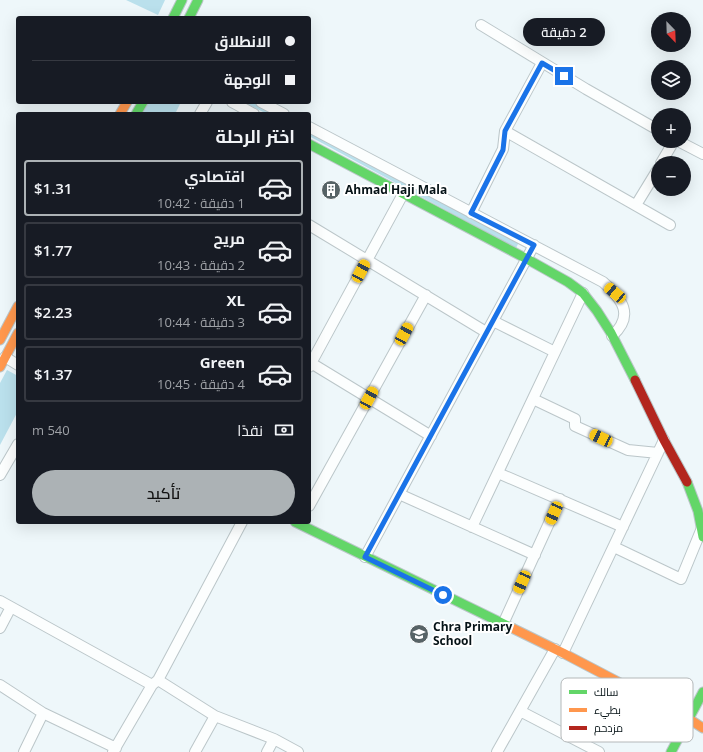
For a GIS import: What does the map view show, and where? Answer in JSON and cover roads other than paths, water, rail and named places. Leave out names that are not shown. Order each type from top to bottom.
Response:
[{"type":"street","points":[[174,16],[182,0]]},
{"type":"street","points":[[190,16],[198,0]]},
{"type":"street","points":[[481,25],[542,63],[651,126]]},
{"type":"street","points":[[471,213],[503,150],[505,131],[542,63]]},
{"type":"street","points":[[236,104],[250,112]]},
{"type":"street","points":[[265,104],[280,112]]},
{"type":"street","points":[[311,128],[603,282],[615,293],[622,303],[625,318],[620,329],[612,336]]},
{"type":"street","points":[[505,131],[670,225]]},
{"type":"street","points":[[311,145],[568,282],[583,293],[597,311],[612,336],[664,440],[689,486],[698,511],[702,533],[681,579],[614,547]]},
{"type":"street","points":[[691,148],[703,154]]},
{"type":"street","points":[[636,206],[651,181]]},
{"type":"street","points":[[311,363],[403,194]]},
{"type":"street","points":[[476,232],[483,218]]},
{"type":"street","points":[[311,227],[486,332]]},
{"type":"street","points":[[365,557],[534,245]]},
{"type":"street","points":[[472,527],[583,293]]},
{"type":"street","points":[[311,502],[426,295]]},
{"type":"street","points":[[0,340],[16,310]]},
{"type":"street","points":[[493,321],[555,352]]},
{"type":"street","points":[[0,367],[16,338]]},
{"type":"street","points":[[5,357],[16,364]]},
{"type":"street","points":[[311,366],[369,398],[430,436]]},
{"type":"street","points":[[533,399],[575,419],[575,426],[628,450],[658,453]]},
{"type":"street","points":[[497,752],[520,711],[559,651],[614,547],[664,440]]},
{"type":"street","points":[[0,475],[16,447]]},
{"type":"street","points":[[498,473],[623,527]]},
{"type":"street","points":[[399,494],[534,555]]},
{"type":"street","points":[[503,624],[560,499]]},
{"type":"street","points":[[0,685],[43,714],[114,750],[155,682],[241,524]]},
{"type":"street","points":[[300,524],[559,651],[611,678]]},
{"type":"street","points":[[0,601],[155,682],[215,716],[274,739],[298,752]]},
{"type":"street","points":[[0,628],[11,607]]},
{"type":"street","points":[[693,711],[703,692]]},
{"type":"street","points":[[520,711],[561,732]]},
{"type":"street","points":[[24,752],[43,714]]},
{"type":"street","points":[[195,752],[215,716]]},
{"type":"street","points":[[693,722],[703,728]]},
{"type":"street","points":[[267,752],[274,739]]},
{"type":"street","points":[[580,742],[599,752]]},
{"type":"street","points":[[671,752],[676,742]]},
{"type":"place","name":"Ahmad Haji Mala","points":[[331,190]]},
{"type":"place","name":"Chra Primary School","points":[[419,634]]}]
